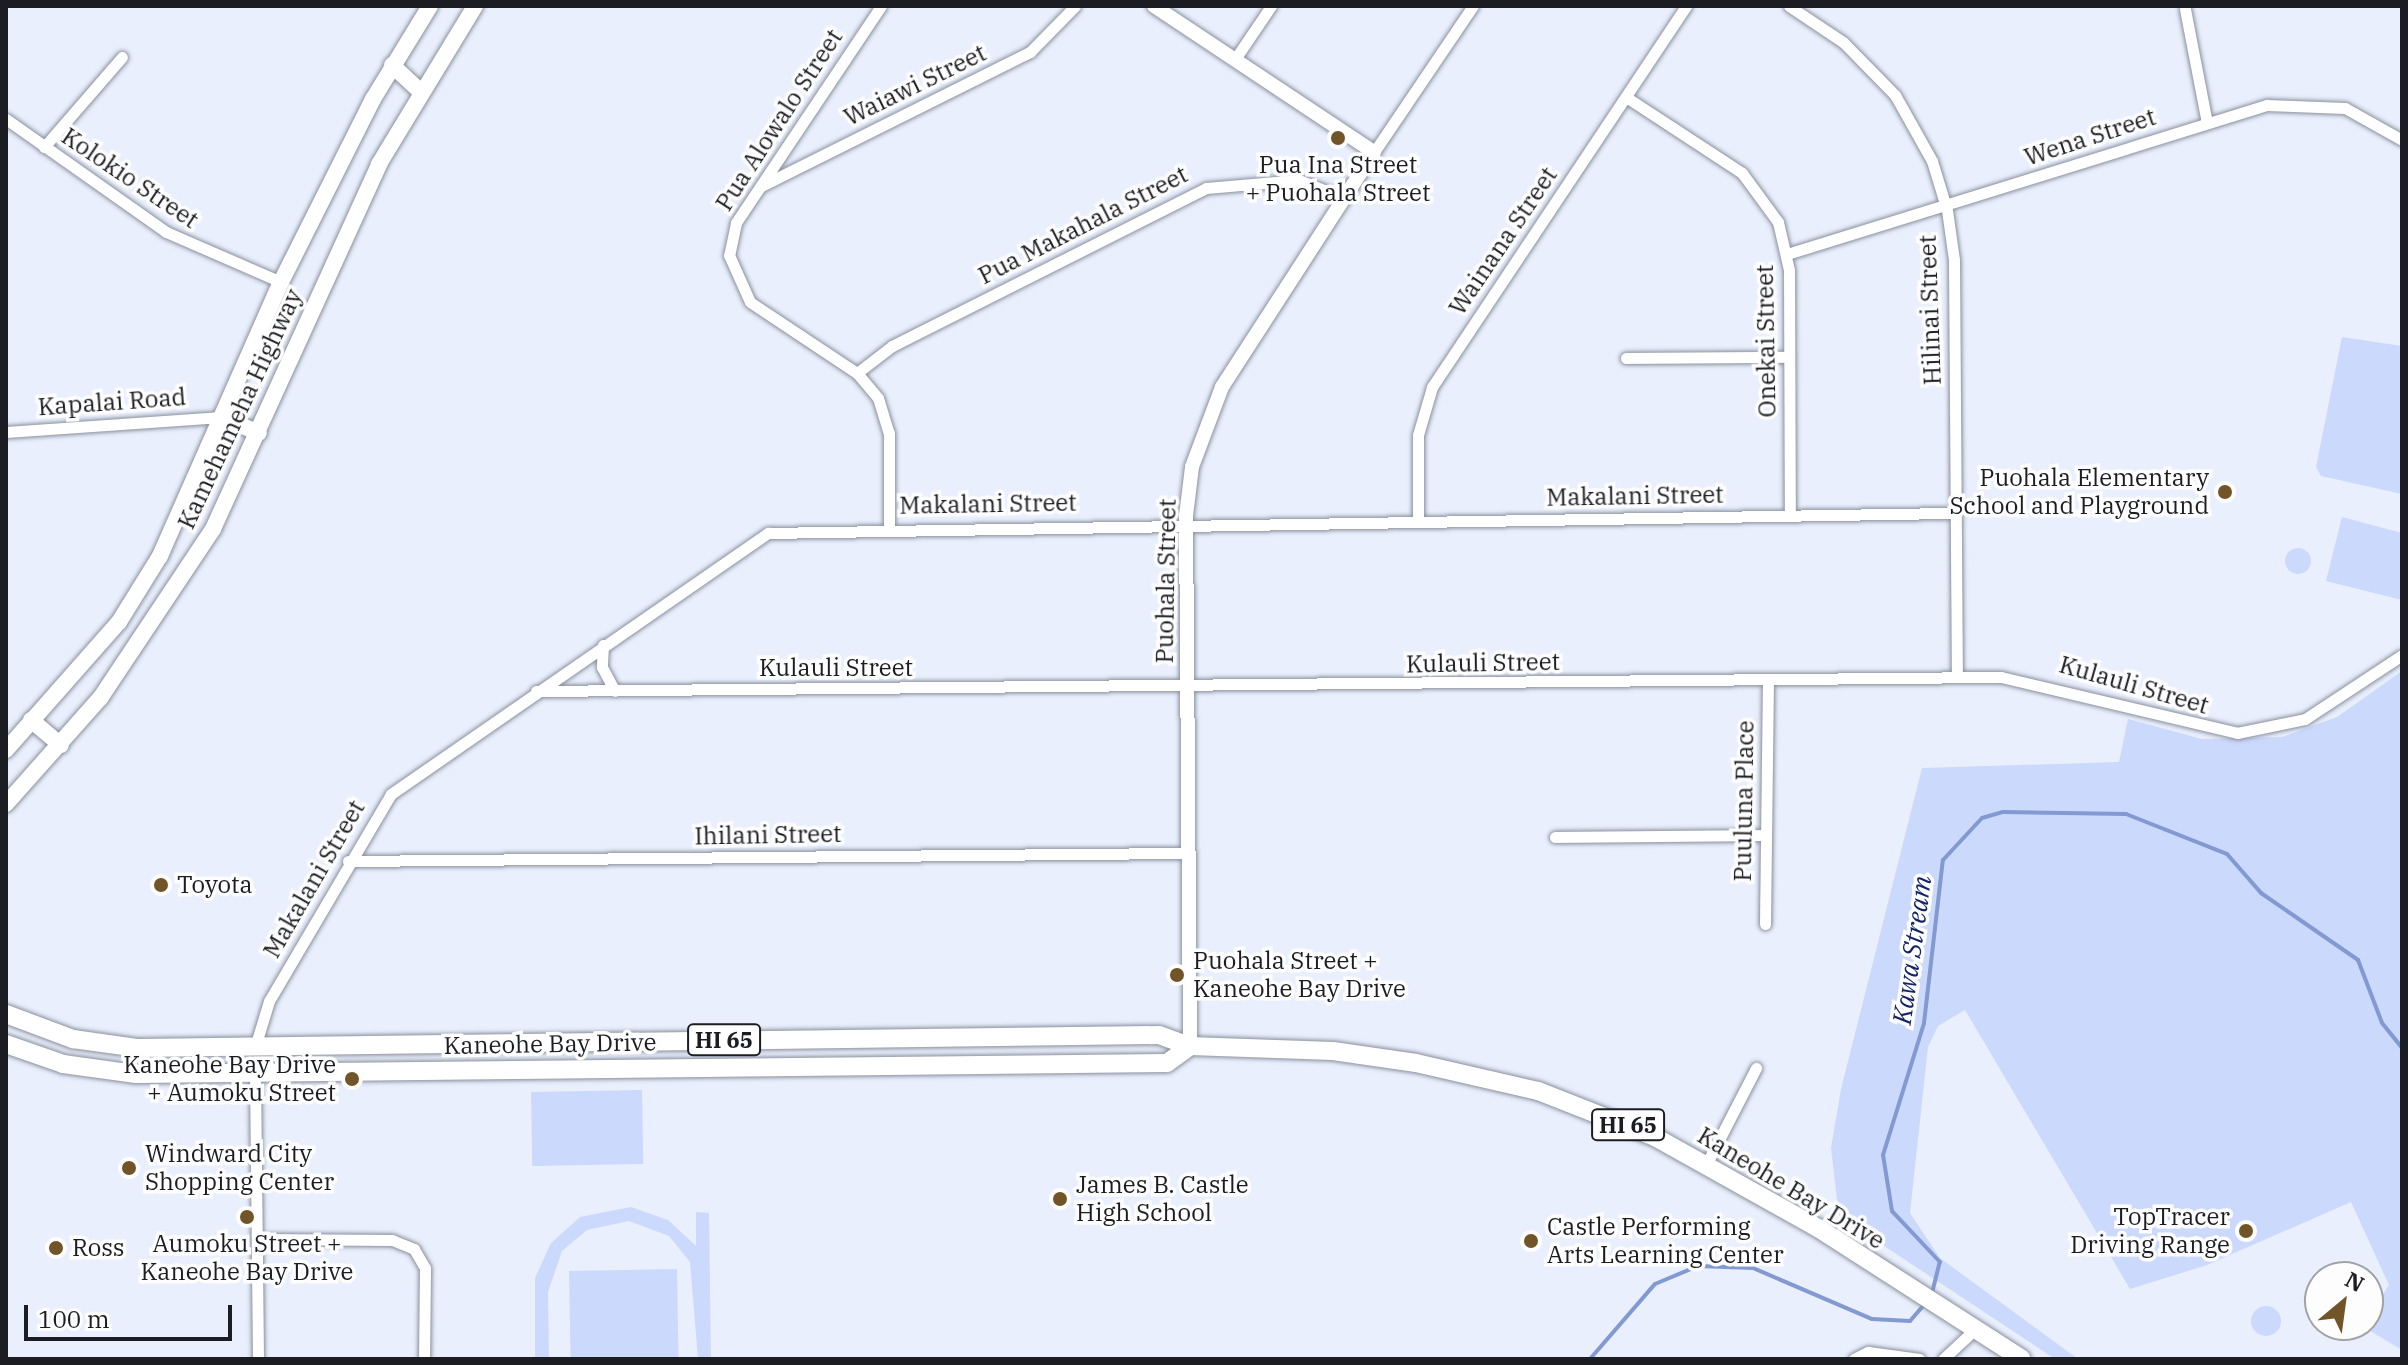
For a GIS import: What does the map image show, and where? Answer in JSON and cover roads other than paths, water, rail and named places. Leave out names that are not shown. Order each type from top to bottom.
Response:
[{"type":"main road","name":"Kamehameha Highway","points":[[6,750],[119,622],[153,568],[281,282],[392,65],[430,6]]},
{"type":"main road","name":"Kamehameha Highway","points":[[6,804],[61,745],[145,638],[213,529],[259,433],[362,199],[420,91],[475,6]]},
{"type":"main road","points":[[392,65],[420,91]]},
{"type":"main road","points":[[221,417],[259,433]]},
{"type":"main road","points":[[31,720],[61,745]]},
{"type":"main road","name":"Kaneohe Bay Drive","points":[[6,1014],[94,1044],[255,1047],[1159,1035],[1190,1046],[1333,1051],[1457,1070],[1578,1105],[1707,1163],[2022,1359]]},
{"type":"main road","points":[[993,1037],[993,1063]]},
{"type":"main road","name":"Kaneohe Bay Drive","points":[[6,1044],[111,1072],[255,1073],[1167,1063],[1190,1046]]},
{"type":"main road","points":[[255,1047],[255,1073]]},
{"type":"street","name":"Pua Alowalo Street","points":[[881,6],[760,186],[729,243],[737,285],[758,309],[857,373],[887,421],[889,527]]},
{"type":"street","name":"Waiawi Street","points":[[760,186],[1030,52],[1075,6]]},
{"type":"street","points":[[1154,6],[1374,152]]},
{"type":"street","points":[[1235,59],[1271,6]]},
{"type":"street","name":"Puohala Street","points":[[1190,1046],[1186,523],[1192,467],[1213,405],[1344,198],[1473,6]]},
{"type":"street","name":"Wainana Street","points":[[1418,520],[1418,435],[1432,387],[1686,6]]},
{"type":"street","name":"Hilinai Street","points":[[1789,6],[1843,42],[1895,95],[1927,149],[1946,206],[1954,260],[1957,676]]},
{"type":"street","points":[[2185,9],[2207,123]]},
{"type":"street","points":[[44,147],[100,74],[122,57]]},
{"type":"street","name":"Onekai Street","points":[[1626,97],[1753,184],[1787,254],[1790,516]]},
{"type":"street","name":"Wena Street","points":[[1787,254],[2267,105],[2314,102],[2360,113],[2402,140]]},
{"type":"street","name":"Kolokio Street","points":[[6,119],[166,232],[281,282]]},
{"type":"street","name":"Pua Makahala Street","points":[[857,373],[892,346],[1206,188],[1299,180],[1344,198]]},
{"type":"street","points":[[1626,358],[1789,357]]},
{"type":"street","name":"Kapalai Road","points":[[6,432],[221,417]]},
{"type":"street","name":"Makalani Street","points":[[255,1047],[269,1001],[348,861],[391,794],[768,533],[889,527],[1955,513]]},
{"type":"street","points":[[603,645],[602,667],[615,691]]},
{"type":"street","name":"Kulauli Street","points":[[536,691],[1187,690],[1957,676],[2049,683],[2202,728],[2255,732],[2321,712],[2402,655]]},
{"type":"street","name":"Puuluna Place","points":[[1765,924],[1768,680]]},
{"type":"street","points":[[1555,837],[1765,835]]},
{"type":"street","name":"Ihilani Street","points":[[348,861],[1188,853]]},
{"type":"street","points":[[1707,1163],[1756,1068]]},
{"type":"street","points":[[255,1073],[258,1359]]},
{"type":"street","points":[[259,1239],[392,1240],[414,1249],[425,1268],[424,1359]]},
{"type":"street","points":[[1943,1359],[1973,1331]]},
{"type":"street","points":[[1854,1359],[1868,1352],[1920,1359]]},
{"type":"waterway","name":"Kawa Stream","points":[[1932,1293],[1940,1262],[1892,1211],[1883,1155],[1924,1023],[1943,860],[1982,818],[2003,812],[2126,814],[2227,854],[2261,893],[2358,960],[2382,1023],[2402,1048]]},
{"type":"waterway","name":"Kawa Stream","points":[[1590,1359],[1655,1284],[1698,1266],[1753,1268],[1872,1319],[1910,1321],[1925,1304]]},
{"type":"place","name":"Pua Ina Street + Puohala Street","points":[[1338,138]]},
{"type":"place","name":"Puohala Elementary School and Playground","points":[[2225,492]]},
{"type":"place","name":"Toyota","points":[[161,885]]},
{"type":"place","name":"Puohala Street + Kaneohe Bay Drive","points":[[1177,975]]},
{"type":"place","name":"Kaneohe Bay Drive + Aumoku Street","points":[[352,1079]]},
{"type":"place","name":"Windward City Shopping Center","points":[[129,1168]]},
{"type":"place","name":"James B. Castle High School","points":[[1060,1199]]},
{"type":"place","name":"Aumoku Street + Kaneohe Bay Drive","points":[[247,1217]]},
{"type":"place","name":"TopTracer Driving Range","points":[[2246,1231]]},
{"type":"place","name":"Castle Performing Arts Learning Center","points":[[1531,1241]]},
{"type":"place","name":"Ross","points":[[56,1248]]}]
